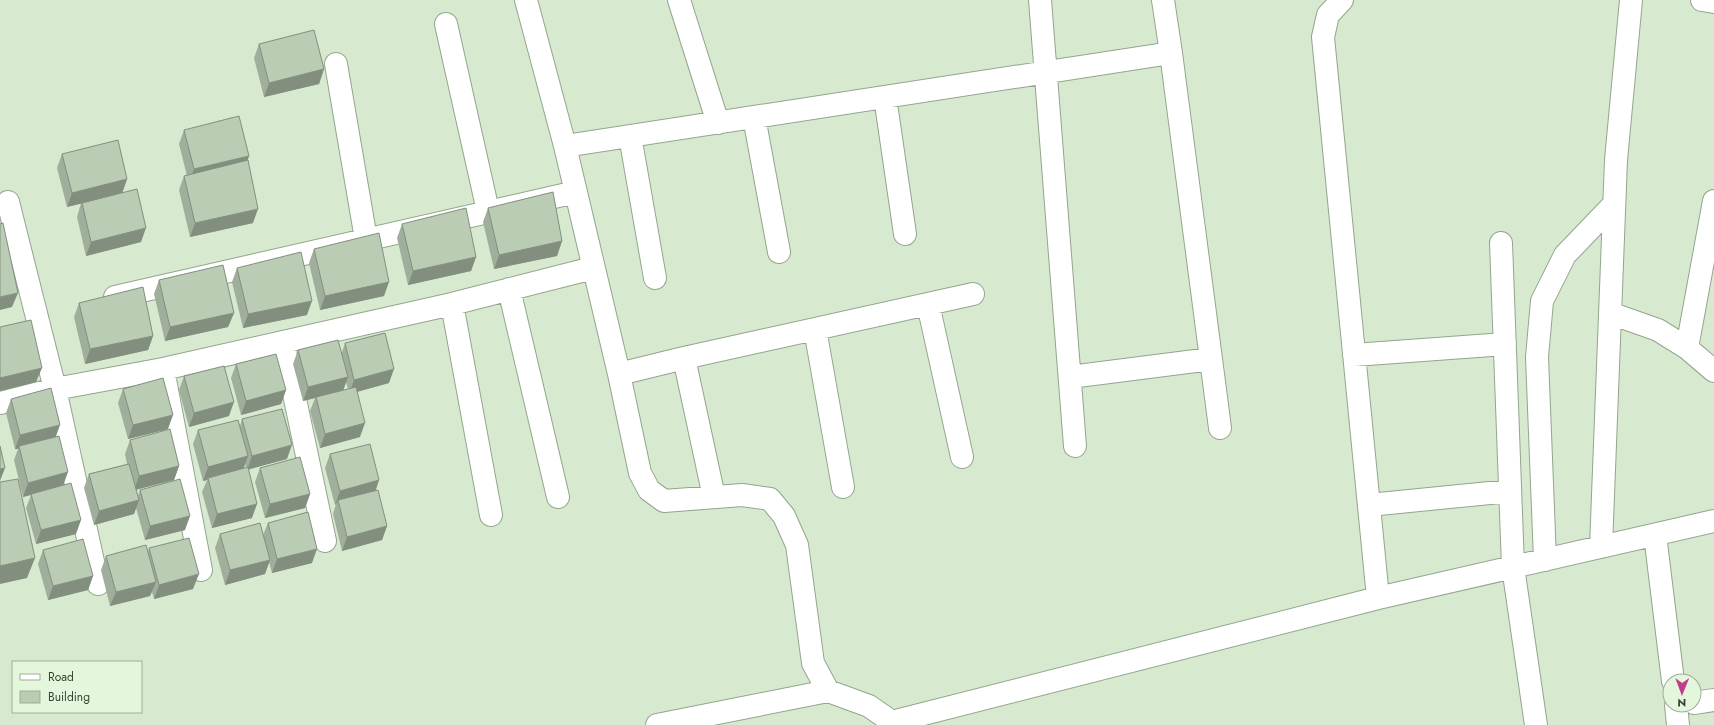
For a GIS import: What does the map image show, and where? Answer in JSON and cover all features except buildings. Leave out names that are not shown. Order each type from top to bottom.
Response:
[{"type":"street","points":[[526,0],[565,146],[619,374],[640,473],[649,490],[664,501],[742,495],[770,500],[784,516],[797,545],[813,663],[828,691]]},
{"type":"street","points":[[680,0],[718,123]]},
{"type":"street","points":[[1040,0],[1075,446]]},
{"type":"street","points":[[1163,0],[1220,428]]},
{"type":"street","points":[[1342,0],[1328,15],[1323,37],[1378,598]]},
{"type":"street","points":[[1601,547],[1616,160],[1631,0]]},
{"type":"street","points":[[1702,0],[1714,2]]},
{"type":"street","points":[[446,24],[488,212]]},
{"type":"street","points":[[565,146],[1171,53]]},
{"type":"street","points":[[336,64],[366,239]]},
{"type":"street","points":[[885,97],[905,234]]},
{"type":"street","points":[[754,117],[779,252]]},
{"type":"street","points":[[630,136],[655,278]]},
{"type":"street","points":[[110,298],[576,192]]},
{"type":"street","points":[[1687,348],[1714,201]]},
{"type":"street","points":[[8,202],[30,331],[55,389],[98,584]]},
{"type":"street","points":[[1545,560],[1537,357],[1542,301],[1565,255],[1614,204]]},
{"type":"street","points":[[1501,243],[1513,567],[1536,725]]},
{"type":"street","points":[[0,403],[55,389],[163,370],[452,304],[594,268]]},
{"type":"street","points":[[509,289],[558,497]]},
{"type":"street","points":[[619,374],[684,358],[973,294]]},
{"type":"street","points":[[452,304],[491,515]]},
{"type":"street","points":[[928,304],[962,457]]},
{"type":"street","points":[[1610,313],[1658,330],[1687,348],[1714,371]]},
{"type":"street","points":[[815,329],[843,487]]},
{"type":"street","points":[[282,342],[325,541]]},
{"type":"street","points":[[1354,355],[1505,344]]},
{"type":"street","points":[[684,358],[714,497]]},
{"type":"street","points":[[1070,377],[1211,359]]},
{"type":"street","points":[[163,370],[201,570]]},
{"type":"street","points":[[1369,505],[1510,491]]},
{"type":"street","points":[[657,725],[828,691],[869,706],[893,724],[1378,598],[1714,522]]},
{"type":"street","points":[[1655,535],[1672,673]]},
{"type":"street","points":[[1702,703],[1714,700]]}]
